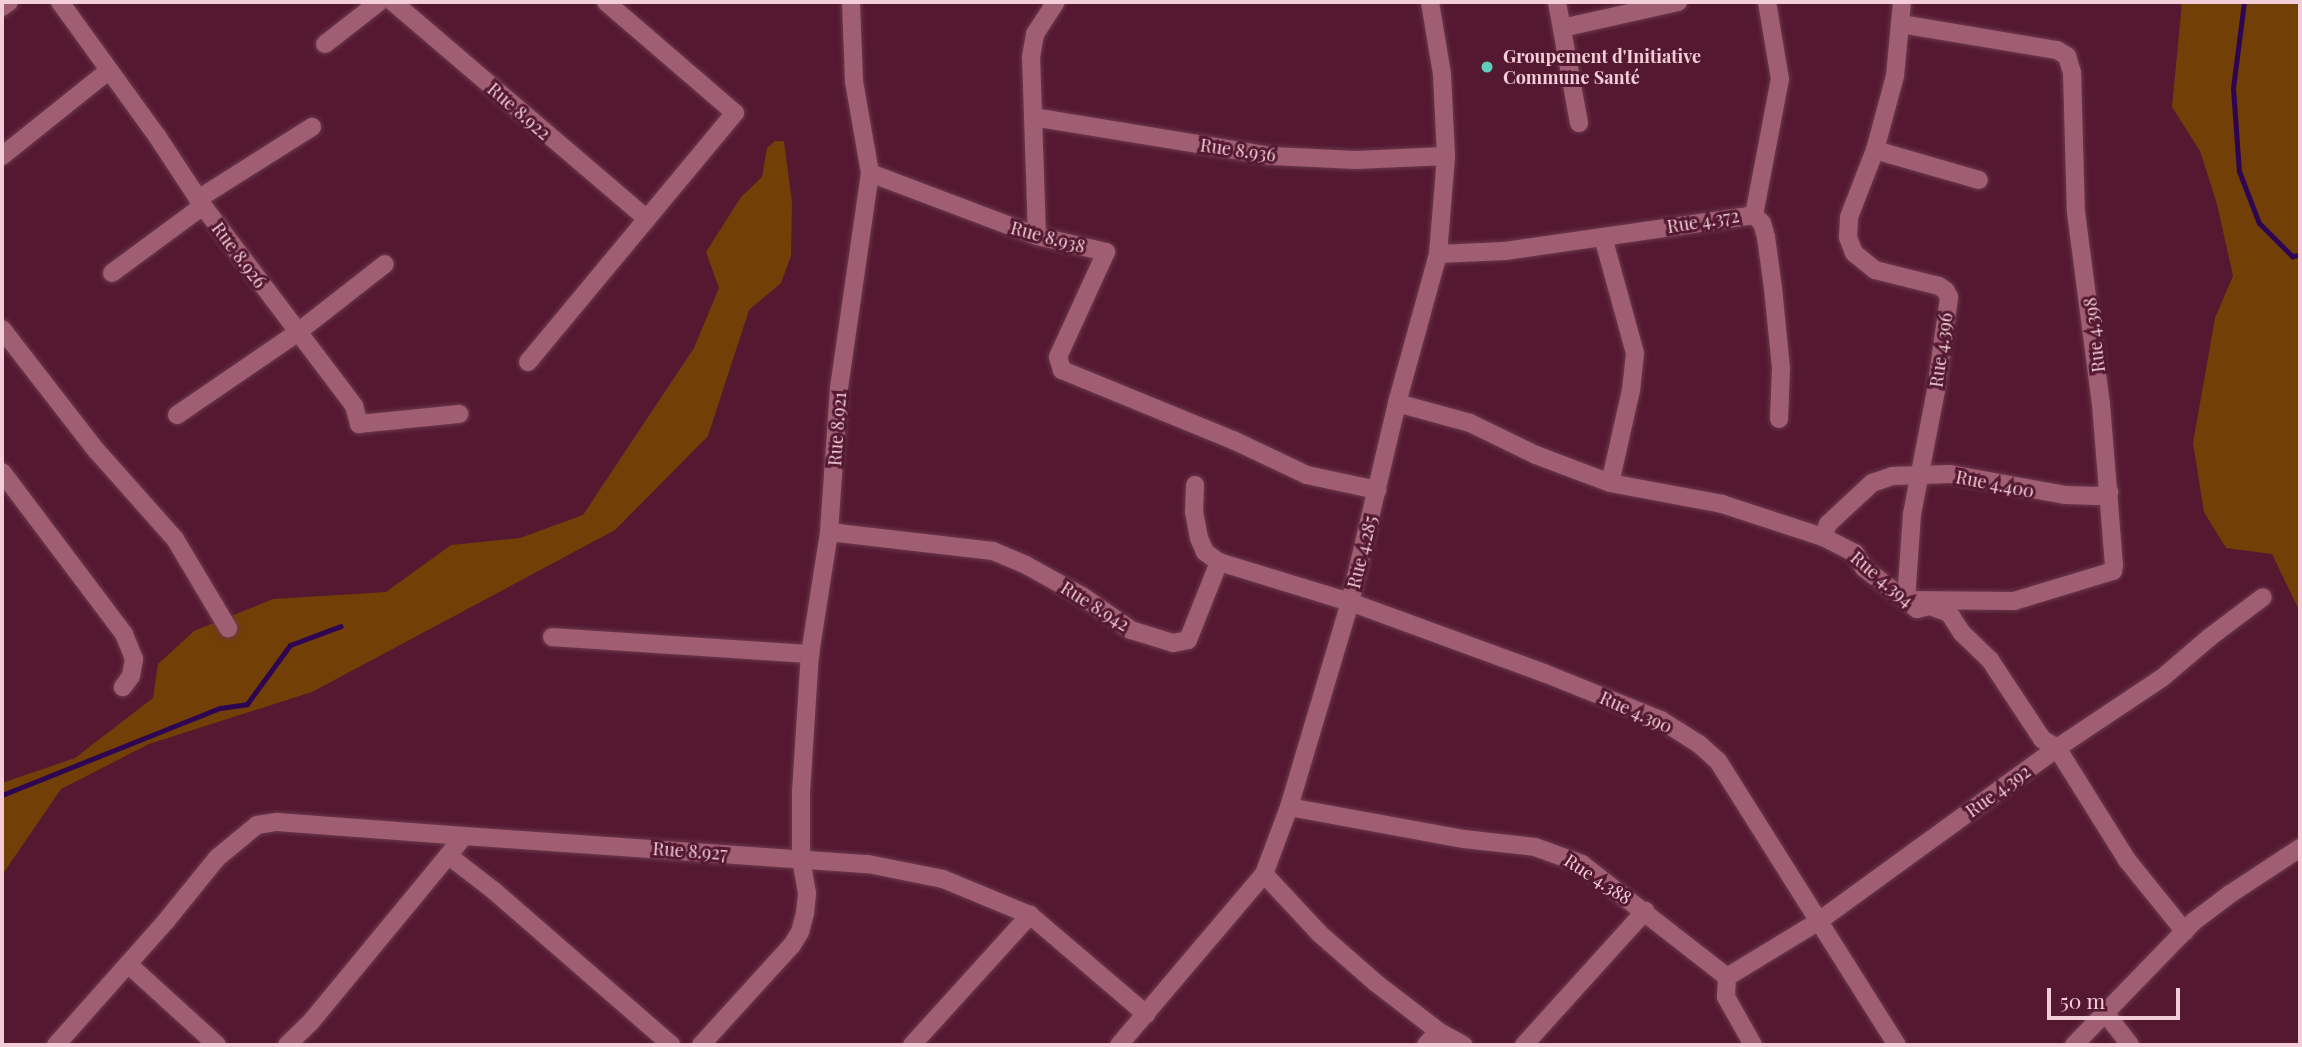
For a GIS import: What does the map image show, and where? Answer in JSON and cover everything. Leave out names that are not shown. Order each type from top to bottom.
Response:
[{"type":"street","points":[[2,7],[9,2]]},
{"type":"street","name":"Rue 8.926","points":[[60,2],[157,136],[200,202],[355,406],[359,424],[460,414]]},
{"type":"street","points":[[325,44],[379,2]]},
{"type":"street","name":"Rue 8.922","points":[[393,2],[647,219]]},
{"type":"street","points":[[528,362],[735,113],[606,2]]},
{"type":"street","name":"Rue 8.921","points":[[701,1045],[800,932],[807,893],[801,859],[801,792],[810,654],[829,531],[839,388],[870,173],[854,81],[851,2]]},
{"type":"street","points":[[1037,236],[1030,80],[1035,34],[1056,2]]},
{"type":"street","name":"Rue 4.285","points":[[1119,1045],[1264,874],[1289,807],[1302,755],[1350,602],[1397,403],[1438,254],[1446,156],[1442,74],[1430,2]]},
{"type":"street","points":[[1557,2],[1579,123]]},
{"type":"street","points":[[1562,28],[1678,2]]},
{"type":"street","name":"Rue 4.372","points":[[1438,254],[1505,251],[1754,215],[1780,79],[1767,2]]},
{"type":"street","name":"Rue 4.396","points":[[1902,2],[1895,76],[1875,150],[1849,217],[1848,237],[1854,253],[1875,270],[1939,286],[1947,290],[1949,297],[1936,390],[1912,514],[1906,600]]},
{"type":"street","name":"Rue 4.398","points":[[1901,24],[2057,50],[2067,56],[2072,72],[2076,212],[2091,314],[2109,492],[2113,571],[2003,603],[1972,599],[1906,600]]},
{"type":"street","points":[[2,156],[108,71]]},
{"type":"street","name":"Rue 8.936","points":[[1033,117],[1272,156],[1356,160],[1446,156]]},
{"type":"street","points":[[112,273],[200,202],[312,127]]},
{"type":"street","points":[[1875,150],[1979,180]]},
{"type":"street","name":"Rue 8.938","points":[[870,173],[1037,236],[1106,252],[1058,357],[1062,370],[1233,440],[1307,475],[1377,490]]},
{"type":"street","points":[[1754,215],[1762,223],[1766,237],[1773,288],[1781,368],[1779,419]]},
{"type":"street","points":[[1603,237],[1635,353],[1631,390],[1610,483]]},
{"type":"street","points":[[177,415],[298,332],[385,264]]},
{"type":"street","points":[[2,329],[96,450],[175,539],[228,628]]},
{"type":"street","name":"Rue 4.394","points":[[1397,403],[1470,423],[1536,455],[1610,483],[1722,504],[1823,537],[1855,553],[1864,568],[1917,608],[1930,606],[1949,613],[1962,634],[1990,660],[2042,739],[2057,748],[2127,860],[2185,932]]},
{"type":"street","points":[[2,472],[124,634],[134,660],[131,676],[123,687]]},
{"type":"street","name":"Rue 4.400","points":[[1823,537],[1828,524],[1872,484],[1892,476],[1962,476],[2066,495],[2097,496],[2109,492]]},
{"type":"street","points":[[1195,485],[1194,512],[1205,552],[1219,562],[1350,602]]},
{"type":"street","name":"Rue 8.942","points":[[829,531],[993,551],[1026,565],[1082,596],[1131,630],[1173,643],[1188,640],[1219,562]]},
{"type":"street","name":"Rue 4.392","points":[[1727,977],[1819,921],[2057,748],[2162,678],[2263,597]]},
{"type":"street","name":"Rue 4.390","points":[[1350,602],[1544,673],[1661,720],[1699,744],[1718,761],[1897,1045]]},
{"type":"street","points":[[552,637],[810,654]]},
{"type":"street","name":"Rue 4.388","points":[[1289,807],[1558,853],[1605,880],[1727,977]]},
{"type":"street","name":"Rue 8.927","points":[[56,1045],[216,858],[257,825],[276,822],[868,864],[943,879],[1030,915],[1146,1014]]},
{"type":"street","points":[[287,1045],[310,1023],[464,836]]},
{"type":"street","points":[[2074,1045],[2185,932],[2230,894],[2300,848]]},
{"type":"street","points":[[449,856],[493,890],[671,1045]]},
{"type":"street","points":[[1264,874],[1321,934],[1438,1031],[1463,1045]]},
{"type":"street","points":[[1524,1045],[1645,911]]},
{"type":"street","points":[[912,1045],[1030,915]]},
{"type":"street","points":[[128,964],[217,1045]]},
{"type":"street","points":[[1727,977],[1726,997],[1753,1045]]},
{"type":"street","points":[[2106,1014],[2130,1045]]},
{"type":"street","points":[[1426,1045],[1438,1031]]},
{"type":"shaded area","points":[[2182,2],[2300,2],[2300,612],[2272,554],[2226,548],[2204,512],[2193,443],[2215,318],[2233,276],[2217,204],[2200,151],[2172,107]]},
{"type":"shaded area","points":[[775,141],[784,141],[792,203],[791,256],[781,283],[749,310],[708,436],[615,530],[312,692],[149,744],[61,789],[2,875],[2,783],[75,758],[153,698],[158,664],[194,631],[273,599],[386,592],[451,545],[520,538],[583,515],[694,348],[719,288],[706,252],[741,197],[762,177],[767,148]]},
{"type":"waterway","points":[[2244,2],[2233,88],[2239,171],[2259,223],[2292,256],[2300,255]]},
{"type":"waterway","points":[[2,795],[220,708],[247,704],[290,645],[341,626]]},
{"type":"place","name":"Groupement d'Initiative Commune Santé","points":[[1487,67]]}]
